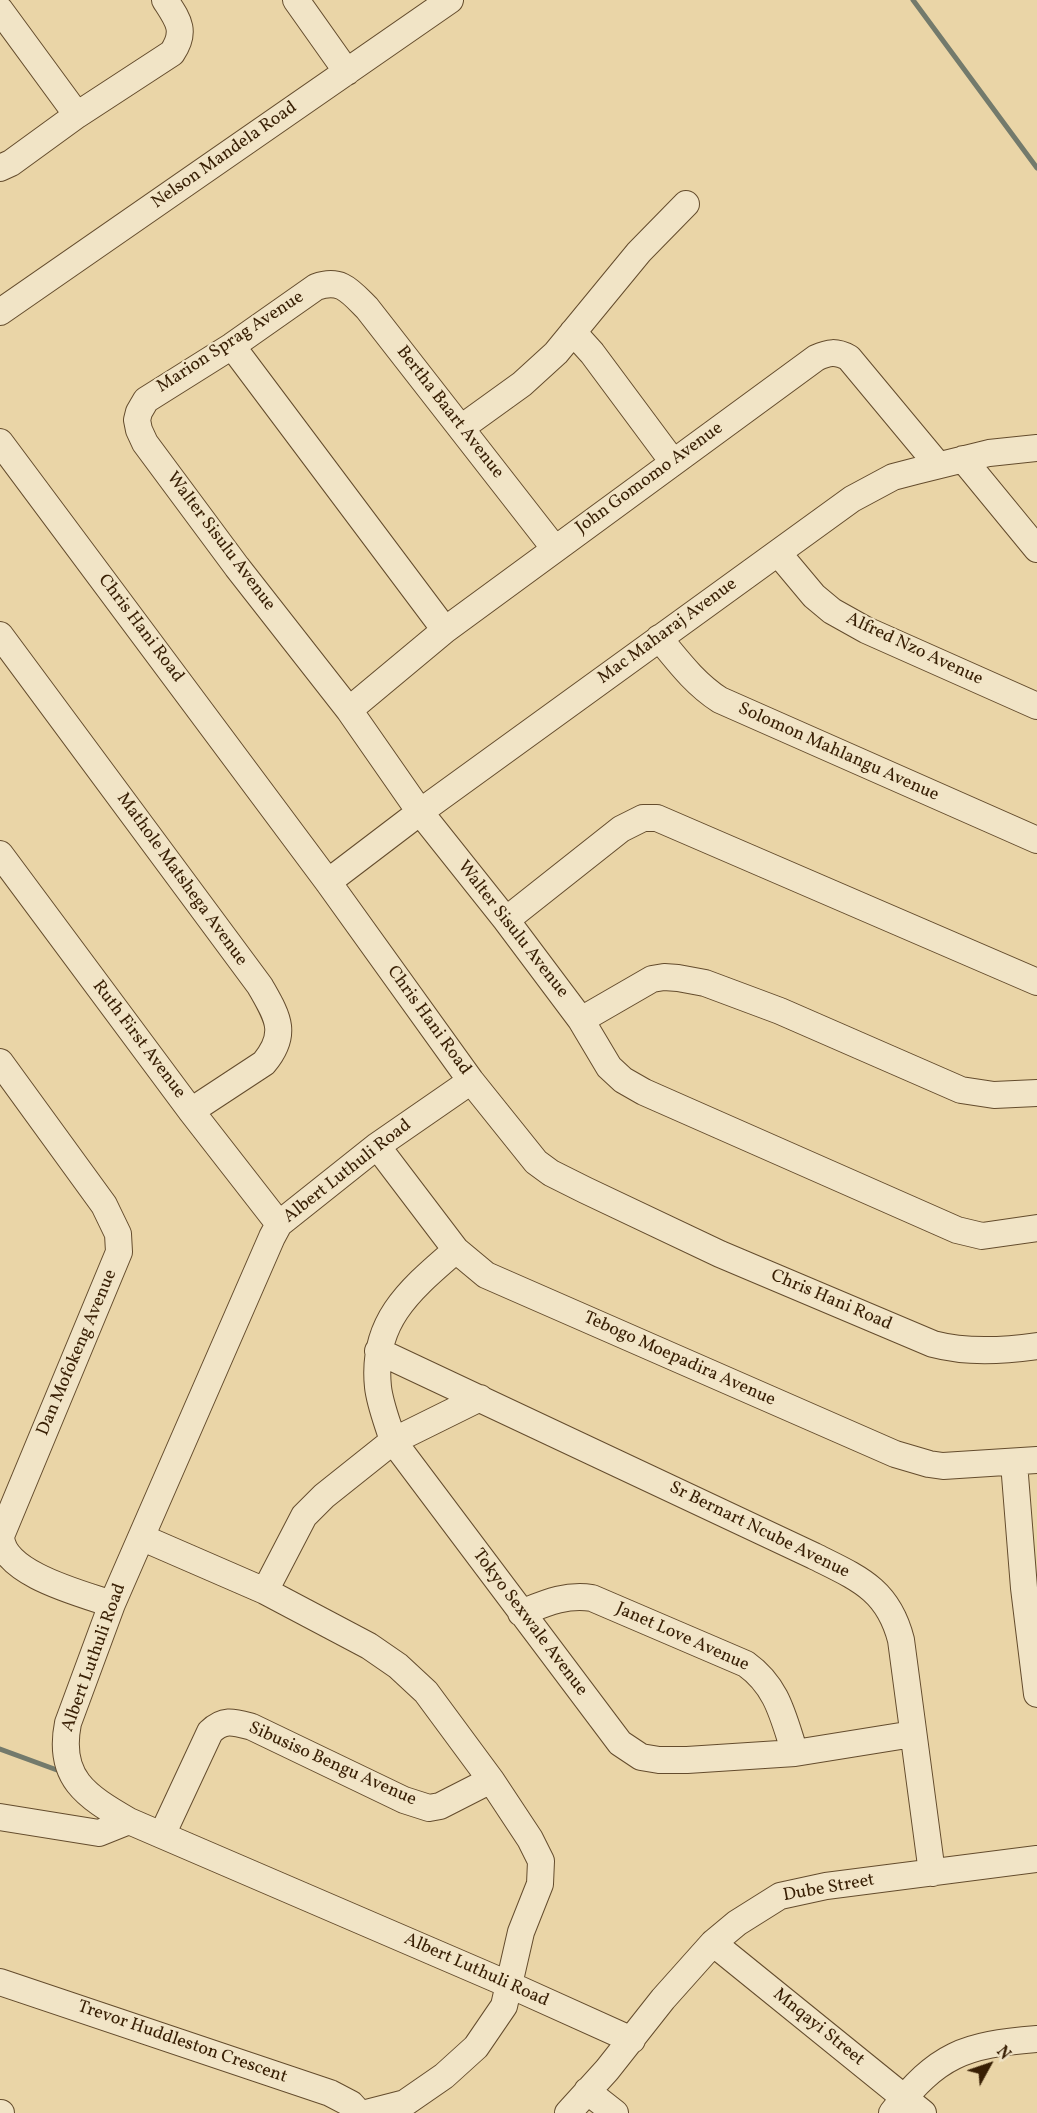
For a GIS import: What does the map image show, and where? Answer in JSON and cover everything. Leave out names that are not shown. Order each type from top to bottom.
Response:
[{"type":"street","points":[[0,168],[11,163],[77,114],[172,53],[180,42],[180,32],[176,19],[165,0]]},
{"type":"street","points":[[296,0],[346,72]]},
{"type":"street","name":"Nelson Mandela Road","points":[[0,312],[450,0]]},
{"type":"street","points":[[0,10],[77,114]]},
{"type":"street","points":[[461,428],[536,371],[573,332],[639,252],[687,204]]},
{"type":"street","name":"Marion Sprag Avenue","points":[[137,420],[146,400],[232,346],[316,287],[328,283],[337,284]]},
{"type":"street","name":"Bertha Baart Avenue","points":[[337,284],[346,288],[367,308],[555,549]]},
{"type":"street","points":[[573,332],[592,353],[673,462]]},
{"type":"street","points":[[232,346],[445,630]]},
{"type":"street","name":"John Gomomo Avenue","points":[[349,710],[445,630],[816,358],[837,351],[849,358],[938,465]]},
{"type":"street","name":"Walter Sisulu Avenue","points":[[137,420],[145,443],[237,567],[349,710],[420,812],[506,920],[581,1020],[609,1067],[622,1080],[957,1230],[982,1236],[1037,1228]]},
{"type":"street","name":"Chris Hani Road","points":[[0,442],[328,882],[471,1081],[524,1148],[544,1168],[720,1254],[933,1344],[952,1349],[981,1351],[1037,1346]]},
{"type":"street","name":"Mac Maharaj Avenue","points":[[328,882],[420,812],[852,499],[893,477],[989,453],[1037,448]]},
{"type":"street","points":[[963,459],[1037,549]]},
{"type":"street","name":"Alfred Nzo Avenue","points":[[778,553],[814,596],[832,611],[866,630],[1037,706]]},
{"type":"street","name":"Mathole Matshega Avenue","points":[[0,635],[260,986],[271,1006],[278,1025],[279,1040],[273,1053],[264,1063],[191,1111]]},
{"type":"street","name":"Solomon Mahlangu Avenue","points":[[659,638],[690,676],[705,691],[720,700],[1037,840]]},
{"type":"street","points":[[506,920],[621,829],[643,818],[657,818],[1037,982]]},
{"type":"street","name":"Ruth First Avenue","points":[[0,854],[191,1111],[279,1224]]},
{"type":"street","points":[[581,1020],[652,979],[678,978],[705,983],[780,1011],[961,1090],[994,1095],[1037,1093]]},
{"type":"street","name":"Dan Mofokeng Avenue","points":[[0,1062],[104,1205],[118,1234],[119,1252],[1,1536],[1,1543],[9,1557],[29,1571],[57,1585],[112,1604]]},
{"type":"street","name":"Albert Luthuli Road","points":[[471,1081],[377,1146],[279,1224],[112,1604],[68,1723],[64,1740],[70,1770],[77,1783],[94,1801],[129,1821],[632,2040]]},
{"type":"street","name":"Tebogo Moepadira Avenue","points":[[377,1146],[456,1250],[486,1275],[895,1454],[943,1466],[1026,1462]]},
{"type":"street","name":"Tokyo Sexwale Avenue","points":[[456,1250],[417,1284],[400,1303],[378,1351],[378,1389],[393,1441],[620,1743],[641,1757],[659,1760],[687,1760],[795,1753],[913,1734]]},
{"type":"street","name":"Sr Bernart Ncube Avenue","points":[[378,1351],[814,1556],[871,1588],[883,1600],[896,1620],[901,1640],[932,1873]]},
{"type":"street","points":[[266,1591],[304,1516],[324,1496],[393,1441],[480,1398]]},
{"type":"street","points":[[1026,1462],[1037,1694]]},
{"type":"street","points":[[142,1538],[266,1591],[369,1646],[398,1666],[426,1692],[492,1780],[530,1839],[541,1861],[540,1884],[521,1932],[504,2006],[476,2047],[444,2076],[405,2103],[366,2113]]},
{"type":"street","name":"Janet Love Avenue","points":[[521,1613],[559,1598],[577,1596],[592,1598],[621,1608],[746,1664],[759,1673],[775,1695],[795,1753]]},
{"type":"street","name":"Sibusiso Bengu Avenue","points":[[162,1835],[210,1732],[226,1722],[252,1727],[404,1800],[429,1808],[440,1806],[492,1780]]},
{"type":"street","points":[[0,1817],[99,1833],[129,1821]]},
{"type":"street","name":"Dube Street","points":[[568,2113],[714,1942],[737,1923],[780,1896],[826,1886],[1037,1858]]},
{"type":"street","name":"Mnqayi Street","points":[[714,1942],[906,2108]]},
{"type":"street","name":"Trevor Huddleston Crescent","points":[[0,1982],[330,2093],[351,2104],[359,2113]]},
{"type":"street","points":[[906,2108],[926,2074],[953,2055],[973,2048],[1037,2038]]},
{"type":"street","points":[[587,2091],[615,2113]]},
{"type":"waterway","points":[[913,0],[1037,168]]},
{"type":"waterway","points":[[0,1749],[57,1770]]}]
